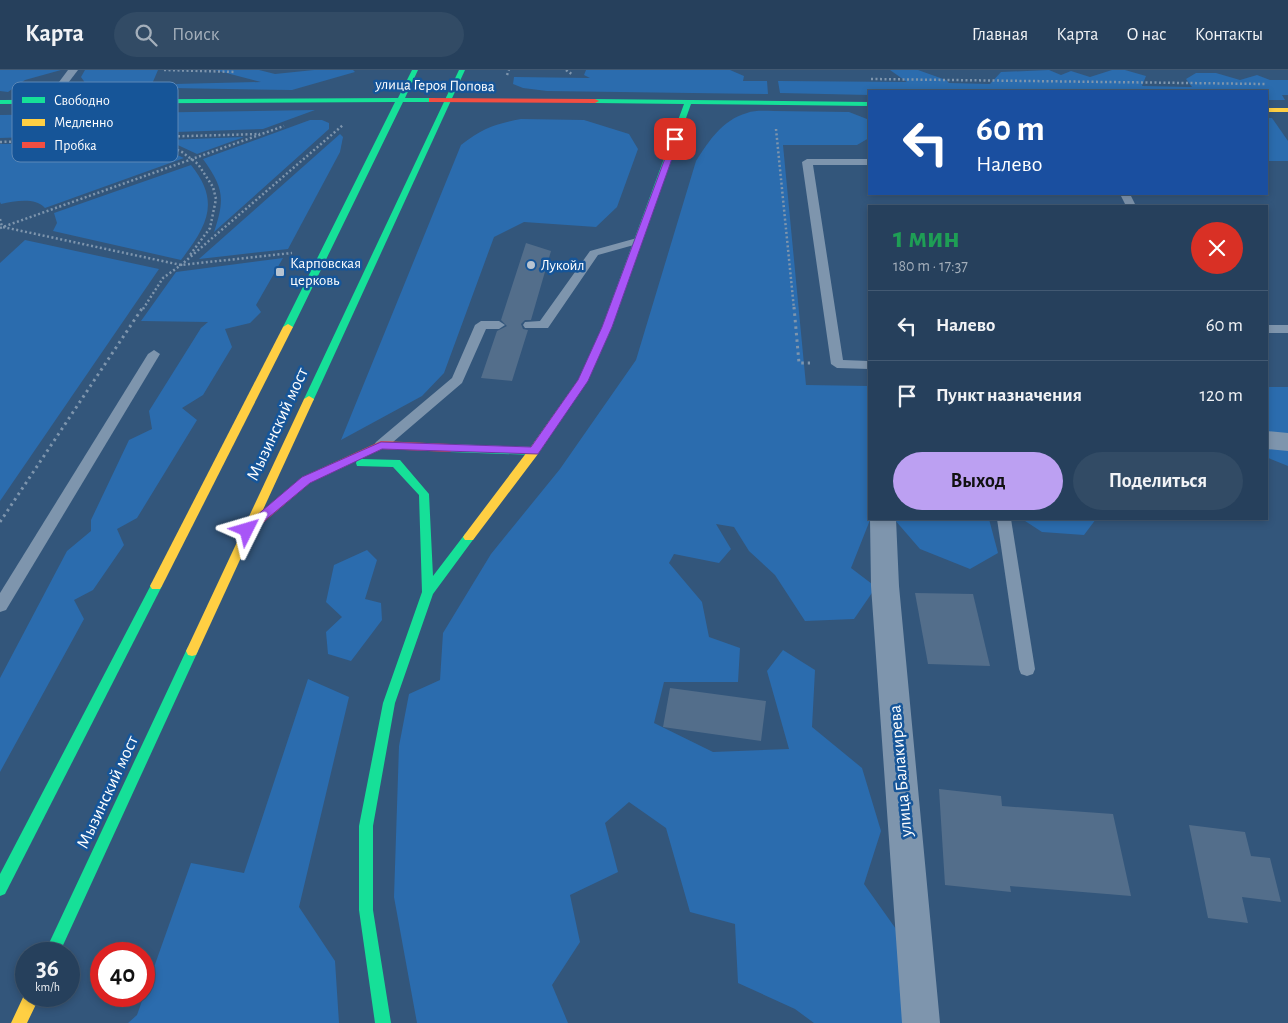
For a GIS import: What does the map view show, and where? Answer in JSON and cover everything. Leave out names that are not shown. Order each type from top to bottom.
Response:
[{"type":"street","name":"Мызинский мост","points":[[0,889],[317,271],[415,70]]},
{"type":"street","name":"Мызинский мост","points":[[57,942],[462,70]]},
{"type":"street","name":"улица Героя Попова","points":[[178,101],[401,99],[688,104],[868,104]]},
{"type":"street","points":[[382,1023],[366,910],[366,826],[389,703],[428,592],[534,451],[583,381],[607,327],[688,104]]},
{"type":"street","points":[[1268,110],[1288,110]]},
{"type":"street","points":[[1268,440],[1288,442]]},
{"type":"street","points":[[247,530],[306,480],[381,445],[534,451]]},
{"type":"street","points":[[342,463],[396,463],[424,494],[428,592]]},
{"type":"street","name":"улица Балакирева","points":[[883,520],[885,586],[921,1023]]},
{"type":"street","points":[[19,1023],[27,1007]]},
{"type":"lane","points":[[64,82],[73,70]]},
{"type":"lane","points":[[868,162],[807,162],[837,364],[868,365]]},
{"type":"lane","points":[[529,325],[544,325],[594,253],[637,241]]},
{"type":"lane","points":[[381,445],[458,380],[481,325],[499,325]]},
{"type":"lane","points":[[1268,329],[1288,329]]},
{"type":"lane","points":[[0,606],[154,354]]},
{"type":"lane","points":[[1004,520],[1027,669]]},
{"type":"path","points":[[502,75],[507,75],[509,70]]},
{"type":"path","points":[[564,75],[573,76],[566,70]]},
{"type":"path","points":[[869,79],[1269,84]]},
{"type":"path","points":[[775,121],[799,363],[837,364]]},
{"type":"path","points":[[0,522],[163,278],[181,265],[346,123]]},
{"type":"path","points":[[1,227],[288,125]]},
{"type":"path","points":[[178,136],[263,134]]},
{"type":"path","points":[[178,150],[193,160],[213,187],[216,199],[210,228],[181,265]]},
{"type":"path","points":[[0,219],[1,227]]},
{"type":"path","points":[[1,227],[181,265],[296,252]]},
{"type":"shaded area","points":[[0,70],[61,70],[22,82],[12,82],[12,89],[8,92],[0,91]]},
{"type":"shaded area","points":[[85,70],[158,70],[153,82],[84,82],[81,77]]},
{"type":"shaded area","points":[[215,70],[259,70],[275,74],[314,70],[353,70],[355,72],[292,90],[178,88],[178,84],[261,82]]},
{"type":"shaded area","points":[[586,70],[730,70],[744,76],[743,81],[767,81],[768,94],[547,91],[523,88],[513,84],[514,77],[590,78],[584,75]]},
{"type":"shaded area","points":[[890,70],[918,70],[946,80],[949,83],[990,84],[1001,72],[1049,70],[1061,75],[1071,71],[1090,77],[1112,70],[1125,70],[1146,76],[1142,86],[1192,87],[1186,79],[1196,73],[1216,73],[1240,80],[1257,75],[1270,80],[1288,80],[1288,95],[1282,95],[1285,100],[1268,100],[1268,90],[868,90],[868,95],[780,93],[778,81],[907,82]]},
{"type":"shaded area","points":[[315,110],[263,129],[178,132],[178,112]]},
{"type":"shaded area","points":[[760,111],[849,112],[867,119],[868,139],[857,145],[783,145],[806,385],[868,386],[868,520],[870,520],[851,568],[876,587],[854,619],[805,621],[775,575],[749,551],[734,527],[716,524],[731,549],[719,563],[674,554],[669,563],[702,602],[709,637],[740,648],[738,682],[664,682],[654,723],[713,752],[789,749],[767,671],[783,650],[815,670],[812,727],[862,768],[881,831],[864,884],[913,953],[913,1023],[814,1023],[795,1009],[738,983],[735,924],[690,912],[666,828],[629,802],[605,823],[618,872],[570,895],[580,942],[552,985],[568,1023],[417,1023],[394,897],[399,746],[409,694],[440,680],[443,633],[491,554],[560,469],[636,360],[696,161],[711,139],[723,126],[738,116]]},
{"type":"shaded area","points":[[0,115],[12,115],[12,138],[0,138]]},
{"type":"shaded area","points":[[1268,118],[1272,118],[1288,141],[1288,161],[1268,161]]},
{"type":"shaded area","points":[[521,119],[584,120],[629,134],[638,149],[617,207],[596,227],[524,222],[494,237],[444,373],[422,396],[341,440],[461,145],[476,134],[504,123]]},
{"type":"shaded area","points":[[310,120],[322,120],[329,123],[329,129],[214,232],[221,202],[219,186],[203,159]]},
{"type":"shaded area","points":[[340,134],[343,137],[340,152],[288,249],[199,259]]},
{"type":"shaded area","points":[[244,137],[197,154],[178,145],[178,140]]},
{"type":"shaded area","points":[[0,144],[12,144],[12,162],[173,162],[45,208],[36,202],[30,201],[1,204]]},
{"type":"shaded area","points":[[191,165],[206,191],[208,202],[207,214],[198,236],[181,260],[53,231],[57,223],[54,213]]},
{"type":"shaded area","points":[[25,240],[159,269],[0,501],[0,263]]},
{"type":"shaded area","points":[[283,258],[256,305],[261,312],[250,323],[225,329],[232,347],[203,395],[182,408],[197,420],[137,518],[117,529],[124,545],[93,590],[74,600],[84,619],[0,772],[0,678],[67,551],[91,531],[91,520],[129,440],[152,429],[149,411],[201,328],[208,322],[141,321],[176,272]]},
{"type":"shaded area","points":[[1268,387],[1288,387],[1288,466],[1268,458]]},
{"type":"shaded area","points":[[895,520],[989,520],[998,553],[970,569],[920,549]]},
{"type":"shaded area","points":[[1024,520],[1095,520],[1084,535],[1042,532]]},
{"type":"shaded area","points":[[367,550],[377,560],[365,599],[381,603],[382,620],[351,661],[328,654],[326,632],[342,617],[326,602],[334,565]]},
{"type":"shaded area","points":[[308,679],[349,697],[299,907],[335,961],[339,1023],[128,1023],[137,1015],[140,1007],[155,1007],[155,964],[191,863],[244,873]]},
{"type":"building","points":[[526,243],[551,251],[531,320],[525,320],[521,324],[523,329],[528,330],[512,381],[481,378],[497,331],[507,326],[501,320]]},
{"type":"building","points":[[915,593],[973,594],[990,666],[928,664]]},
{"type":"building","points":[[670,688],[766,701],[761,741],[663,727]]},
{"type":"building","points":[[939,789],[1001,796],[1002,806],[1113,814],[1131,896],[1010,886],[1011,892],[945,885]]},
{"type":"building","points":[[1189,825],[1245,832],[1251,856],[1270,858],[1281,902],[1242,897],[1248,923],[1208,918]]},
{"type":"traffic: fast","points":[[288,327],[415,70]]},
{"type":"traffic: fast","points":[[309,399],[462,70]]},
{"type":"traffic: fast","points":[[178,101],[432,100]]},
{"type":"traffic: fast","points":[[595,101],[868,104]]},
{"type":"traffic: fast","points":[[0,102],[12,102]]},
{"type":"traffic: fast","points":[[584,378],[607,327],[688,103]]},
{"type":"traffic: fast","points":[[450,448],[534,451]]},
{"type":"traffic: fast","points":[[361,463],[396,463],[424,494],[428,592]]},
{"type":"traffic: fast","points":[[383,1023],[366,910],[366,826],[389,703],[428,592],[469,537]]},
{"type":"traffic: fast","points":[[0,889],[156,586]]},
{"type":"traffic: fast","points":[[57,942],[192,651]]},
{"type":"traffic: slow","points":[[1268,110],[1288,110]]},
{"type":"traffic: slow","points":[[156,586],[288,327]]},
{"type":"traffic: slow","points":[[469,537],[534,451],[584,378]]},
{"type":"traffic: slow","points":[[192,651],[309,399]]},
{"type":"traffic: slow","points":[[19,1023],[27,1007]]},
{"type":"traffic: jam","points":[[432,100],[595,101]]},
{"type":"traffic: jam","points":[[247,530],[306,480],[381,445],[450,448]]},
{"type":"place","name":"Лукойл","points":[[531,265]]},
{"type":"place","name":"Карповская церковь","points":[[280,272]]},
{"type":"route","points":[[247,530],[306,480],[381,445],[534,451],[583,381],[607,327],[675,139]]}]
